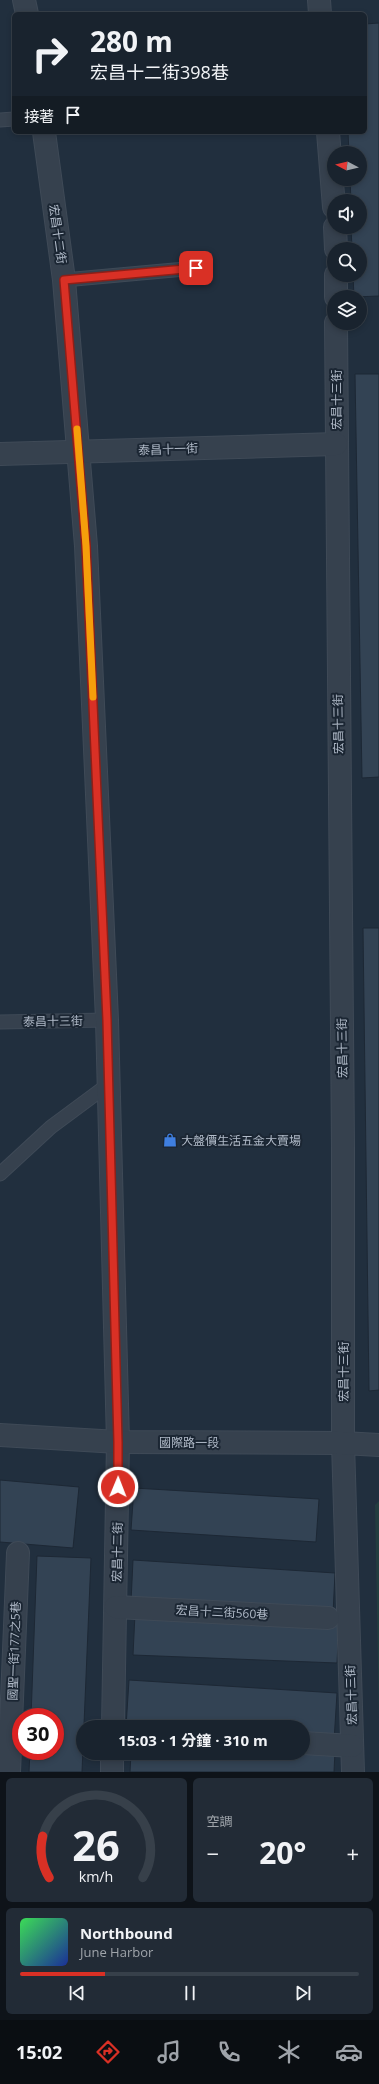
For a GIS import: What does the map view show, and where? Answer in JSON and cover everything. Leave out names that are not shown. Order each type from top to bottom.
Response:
[{"type":"street","points":[[24,0],[26,12]]},
{"type":"street","points":[[319,0],[320,12]]},
{"type":"street","name":"宏昌十二街","points":[[44,134],[64,280],[86,546],[107,1020],[118,1442],[113,1720]]},
{"type":"street","points":[[328,134],[333,194]]},
{"type":"street","name":"宏昌十三街","points":[[336,330],[343,1147],[343,1443],[353,1772]]},
{"type":"street","name":"泰昌十一街","points":[[0,454],[336,444]]},
{"type":"street","name":"國際路一段","points":[[0,1435],[118,1442],[343,1443],[379,1445]]},
{"type":"street","name":"國聖一街177之5巷","points":[[9,1772],[18,1553]]},
{"type":"street","name":"宏昌十二街560巷","points":[[116,1607],[328,1618]]},
{"type":"street","points":[[310,1743],[352,1746]]},
{"type":"street","points":[[112,1760],[112,1772]]},
{"type":"lane","points":[[0,120],[12,119]]},
{"type":"lane","points":[[64,280],[196,268]]},
{"type":"lane","name":"泰昌十三街","points":[[0,1022],[107,1020]]},
{"type":"lane","points":[[0,1174],[51,1127],[109,1084]]},
{"type":"green space","points":[[379,1501],[379,1719],[375,1505]]},
{"type":"building","points":[[379,23],[379,296],[367,296],[367,290],[354,290],[353,282],[367,282],[367,242],[352,242],[351,234],[367,234],[367,194],[351,194],[350,186],[367,186],[367,146],[349,146],[348,134],[367,134],[367,24]]},
{"type":"building","points":[[355,374],[379,374],[379,777],[362,778]]},
{"type":"building","points":[[363,928],[379,928],[379,1390],[369,1391]]},
{"type":"building","points":[[0,1480],[79,1487],[73,1548],[0,1542]]},
{"type":"building","points":[[134,1488],[319,1499],[316,1542],[131,1530]]},
{"type":"building","points":[[37,1556],[91,1558],[84,1720],[76,1720],[76,1760],[83,1760],[82,1772],[29,1772],[30,1760],[64,1760],[64,1708],[31,1708]]},
{"type":"building","points":[[133,1560],[335,1573],[333,1614],[131,1602]]},
{"type":"building","points":[[135,1614],[339,1622],[337,1663],[133,1655]]},
{"type":"building","points":[[129,1680],[337,1693],[334,1741],[310,1739],[310,1720],[126,1720]]},
{"type":"building","points":[[335,1750],[334,1772],[130,1772],[131,1760],[310,1760],[310,1752]]},
{"type":"slow traffic","points":[[77,429],[86,546],[93,697]]},
{"type":"place","name":"大盤價生活五金大賣場","points":[[170,1140]]},
{"type":"route","points":[[118,1487],[107,1020],[86,546],[64,280],[196,268]]}]
